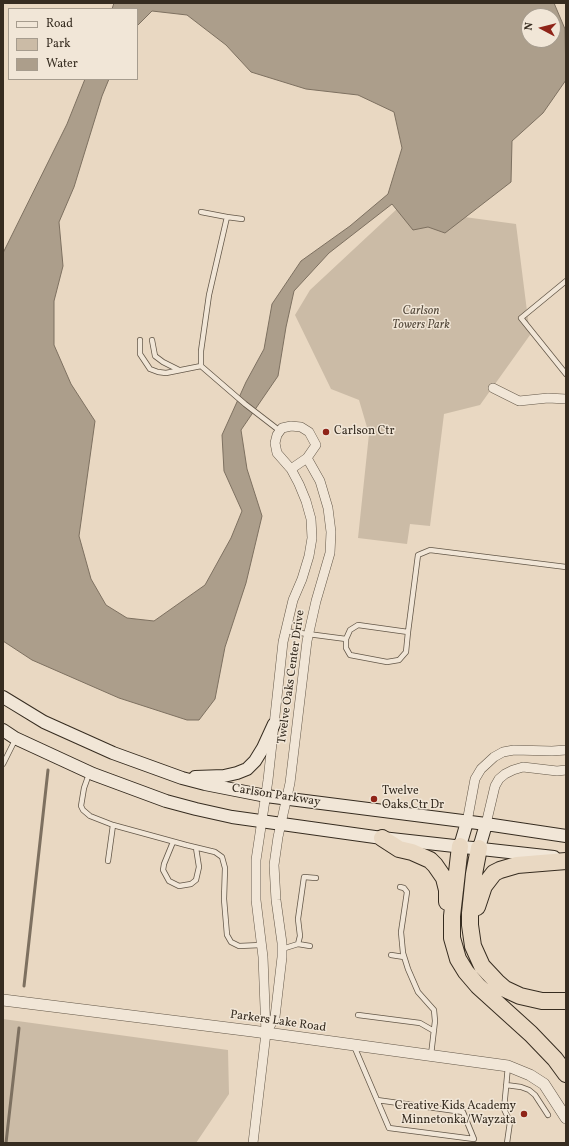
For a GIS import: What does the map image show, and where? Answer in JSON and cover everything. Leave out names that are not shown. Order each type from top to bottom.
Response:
[{"type":"highway","points":[[382,838],[400,849],[430,860],[440,871],[444,878],[447,890],[447,904],[452,932]]},
{"type":"highway","points":[[460,846],[452,916],[452,938],[458,959],[466,972],[478,986],[547,1050],[566,1074]]},
{"type":"highway","points":[[479,848],[470,913],[471,940],[476,955],[482,966],[490,976],[505,989],[520,996],[548,1001],[566,1001]]},
{"type":"highway","points":[[471,940],[480,893],[488,879],[494,873],[517,865],[566,860]]},
{"type":"main road","name":"Carlson Parkway","points":[[3,697],[44,722],[90,743],[182,778],[236,791],[266,796],[486,824],[566,836]]},
{"type":"main road","points":[[182,778],[224,776],[247,769],[255,761],[263,748],[274,724]]},
{"type":"main road","points":[[3,730],[15,738],[90,773],[166,801],[196,809],[232,817],[382,838],[479,848],[566,860]]},
{"type":"main road","points":[[460,846],[467,822]]},
{"type":"main road","points":[[479,848],[486,824]]},
{"type":"street","points":[[492,388],[519,401],[548,398],[566,399]]},
{"type":"street","points":[[280,431],[282,428],[291,426],[301,427],[309,432],[316,445],[307,458],[291,469]]},
{"type":"street","name":"Twelve Oaks Center Drive","points":[[253,1143],[266,1033],[266,1004],[262,944],[257,915],[255,878],[256,860],[266,796],[285,631],[293,600],[302,579],[309,556],[312,538],[311,519],[299,484],[291,469],[277,453],[275,443],[277,435],[280,431]]},
{"type":"street","name":"Twelve Oaks Center Drive","points":[[266,1033],[275,1017],[281,972],[282,949],[276,900],[274,865],[280,823],[290,783],[308,634],[330,553],[331,532],[328,508],[320,482],[307,458]]},
{"type":"street","points":[[467,822],[475,779],[481,769],[494,756],[503,752],[514,750],[566,750]]},
{"type":"street","points":[[486,824],[494,786],[505,774],[523,767],[557,771],[566,770]]},
{"type":"street","name":"Parkers Lake Road","points":[[3,1000],[266,1033],[508,1066],[530,1075],[544,1084],[566,1118]]},
{"type":"lane","points":[[201,212],[242,219]]},
{"type":"lane","points":[[228,217],[209,295],[201,350],[201,366],[262,418],[280,431]]},
{"type":"lane","points":[[566,281],[521,318],[566,374]]},
{"type":"lane","points":[[140,340],[140,354],[150,369],[162,373],[201,366]]},
{"type":"lane","points":[[152,340],[155,356],[179,370]]},
{"type":"lane","points":[[408,632],[358,625],[350,630],[346,639],[346,648],[350,655],[387,662],[400,660],[406,652],[418,555],[430,550],[566,567]]},
{"type":"lane","points":[[285,631],[346,639]]},
{"type":"lane","points":[[3,764],[15,738]]},
{"type":"lane","points":[[90,773],[81,799],[81,806],[83,810],[90,816],[113,825],[215,852],[222,857],[225,868],[224,899],[227,935],[231,942],[239,946],[262,944]]},
{"type":"lane","points":[[108,861],[113,825]]},
{"type":"lane","points":[[173,842],[163,870],[169,881],[179,886],[191,884],[196,880],[199,867],[196,848]]},
{"type":"lane","points":[[298,944],[300,936],[298,918],[304,877],[316,878]]},
{"type":"lane","points":[[400,887],[404,888],[407,892],[401,932],[402,953],[418,992],[434,1010],[435,1021],[430,1055]]},
{"type":"lane","points":[[282,949],[298,944],[310,946]]},
{"type":"lane","points":[[391,955],[404,957]]},
{"type":"lane","points":[[358,1014],[420,1023],[434,1031]]},
{"type":"lane","points":[[354,1046],[377,1100],[389,1128],[474,1139],[463,1112],[377,1100]]},
{"type":"lane","points":[[507,1143],[510,1122],[504,1109],[508,1066]]},
{"type":"lane","points":[[506,1085],[521,1087],[529,1090],[548,1115]]},
{"type":"green space","name":"Carlson Towers Park","points":[[398,208],[516,224],[530,335],[480,405],[444,414],[430,526],[410,524],[407,544],[358,538],[369,434],[359,400],[331,389],[295,315],[310,290]]},
{"type":"green space","points":[[3,1019],[228,1050],[229,1094],[196,1143],[3,1143]]},
{"type":"water","points":[[114,3],[554,3],[556,8],[521,8],[521,48],[561,48],[561,20],[565,29],[566,80],[543,113],[512,141],[511,182],[445,233],[428,227],[413,230],[392,204],[329,253],[294,291],[286,327],[278,376],[241,430],[247,469],[262,516],[246,583],[225,647],[215,699],[199,720],[187,720],[119,698],[32,660],[3,641],[3,253],[67,124],[85,80],[109,80],[102,96],[74,187],[59,222],[63,266],[54,301],[54,345],[71,384],[95,421],[79,536],[91,579],[106,605],[127,618],[154,621],[205,585],[231,538],[242,511],[224,471],[222,435],[246,382],[264,349],[272,304],[301,261],[350,226],[388,194],[402,148],[394,112],[358,95],[306,89],[251,72],[226,45],[187,15],[152,11],[138,25],[138,8],[112,8]]},
{"type":"waterway","points":[[24,986],[48,770]]},
{"type":"waterway","points":[[6,1143],[19,1028]]},
{"type":"place","name":"Carlson Ctr","points":[[326,432]]},
{"type":"place","name":"Twelve Oaks Ctr Dr","points":[[374,799]]},
{"type":"place","name":"Creative Kids Academy Minnetonka/Wayzata","points":[[524,1114]]}]
